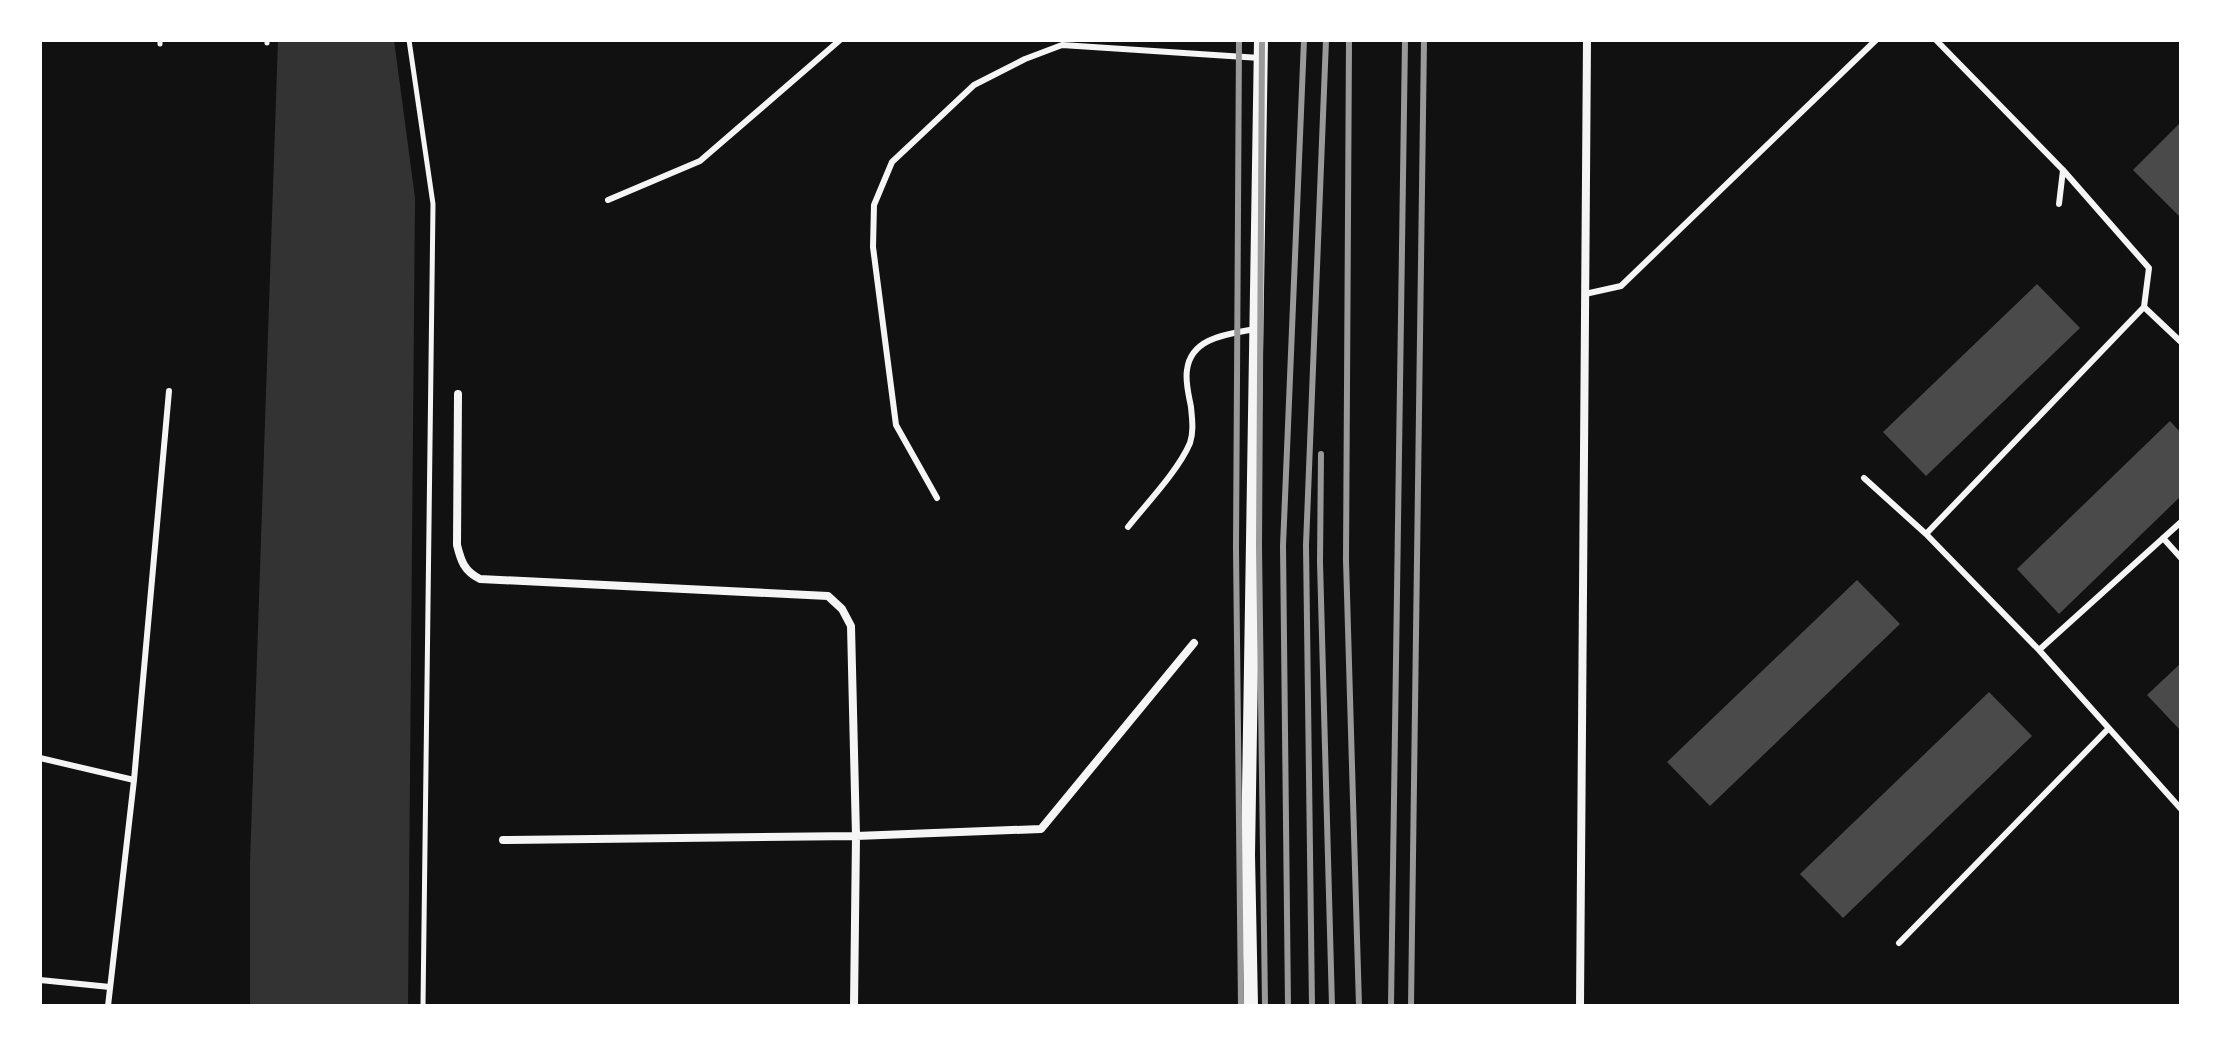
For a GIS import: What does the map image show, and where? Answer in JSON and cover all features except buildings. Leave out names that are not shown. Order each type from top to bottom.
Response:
[{"type":"street","points":[[1251,1006],[1248,855],[1261,40]]},
{"type":"street","points":[[1580,1006],[1587,40]]},
{"type":"street","points":[[458,394],[457,545],[460,560],[468,573],[480,579],[828,596],[842,609],[851,626],[856,836],[854,1006]]},
{"type":"street","points":[[503,840],[856,836],[1041,829],[1194,643]]},
{"type":"lane","points":[[608,200],[700,161],[840,40]]},
{"type":"lane","points":[[1585,294],[1621,286],[1876,40]]},
{"type":"lane","points":[[1926,534],[2144,307],[2149,268],[2063,170],[1936,40]]},
{"type":"lane","points":[[937,498],[896,425],[873,247],[874,205],[892,162],[974,85],[1025,59],[1062,45],[1261,58]]},
{"type":"lane","points":[[2059,204],[2063,170]]},
{"type":"lane","points":[[2144,307],[2181,342]]},
{"type":"lane","points":[[1128,527],[1182,458],[1190,442],[1193,427],[1187,370],[1191,358],[1201,345],[1211,339],[1255,329]]},
{"type":"lane","points":[[108,1006],[134,780],[169,391]]},
{"type":"lane","points":[[1864,478],[1926,534],[2039,650],[2181,809]]},
{"type":"lane","points":[[2039,650],[2181,522]]},
{"type":"lane","points":[[2163,538],[2181,558]]},
{"type":"lane","points":[[1899,943],[2108,729]]},
{"type":"lane","points":[[40,758],[134,780]]},
{"type":"lane","points":[[40,980],[110,987]]},
{"type":"path","points":[[409,40],[433,204],[423,1006]]},
{"type":"shaded area","points":[[278,40],[394,40],[415,198],[408,1006],[250,1006],[250,863]]},
{"type":"railway","points":[[1239,40],[1236,548],[1241,1006]]},
{"type":"railway","points":[[1262,40],[1259,547],[1265,1006]]},
{"type":"railway","points":[[1288,1006],[1283,546],[1304,40]]},
{"type":"railway","points":[[1312,1006],[1306,545],[1326,40]]},
{"type":"railway","points":[[1349,40],[1346,560],[1359,1006]]},
{"type":"railway","points":[[1391,1006],[1405,40]]},
{"type":"railway","points":[[1411,1006],[1424,40]]},
{"type":"railway","points":[[1321,454],[1320,562],[1332,1006]]}]
